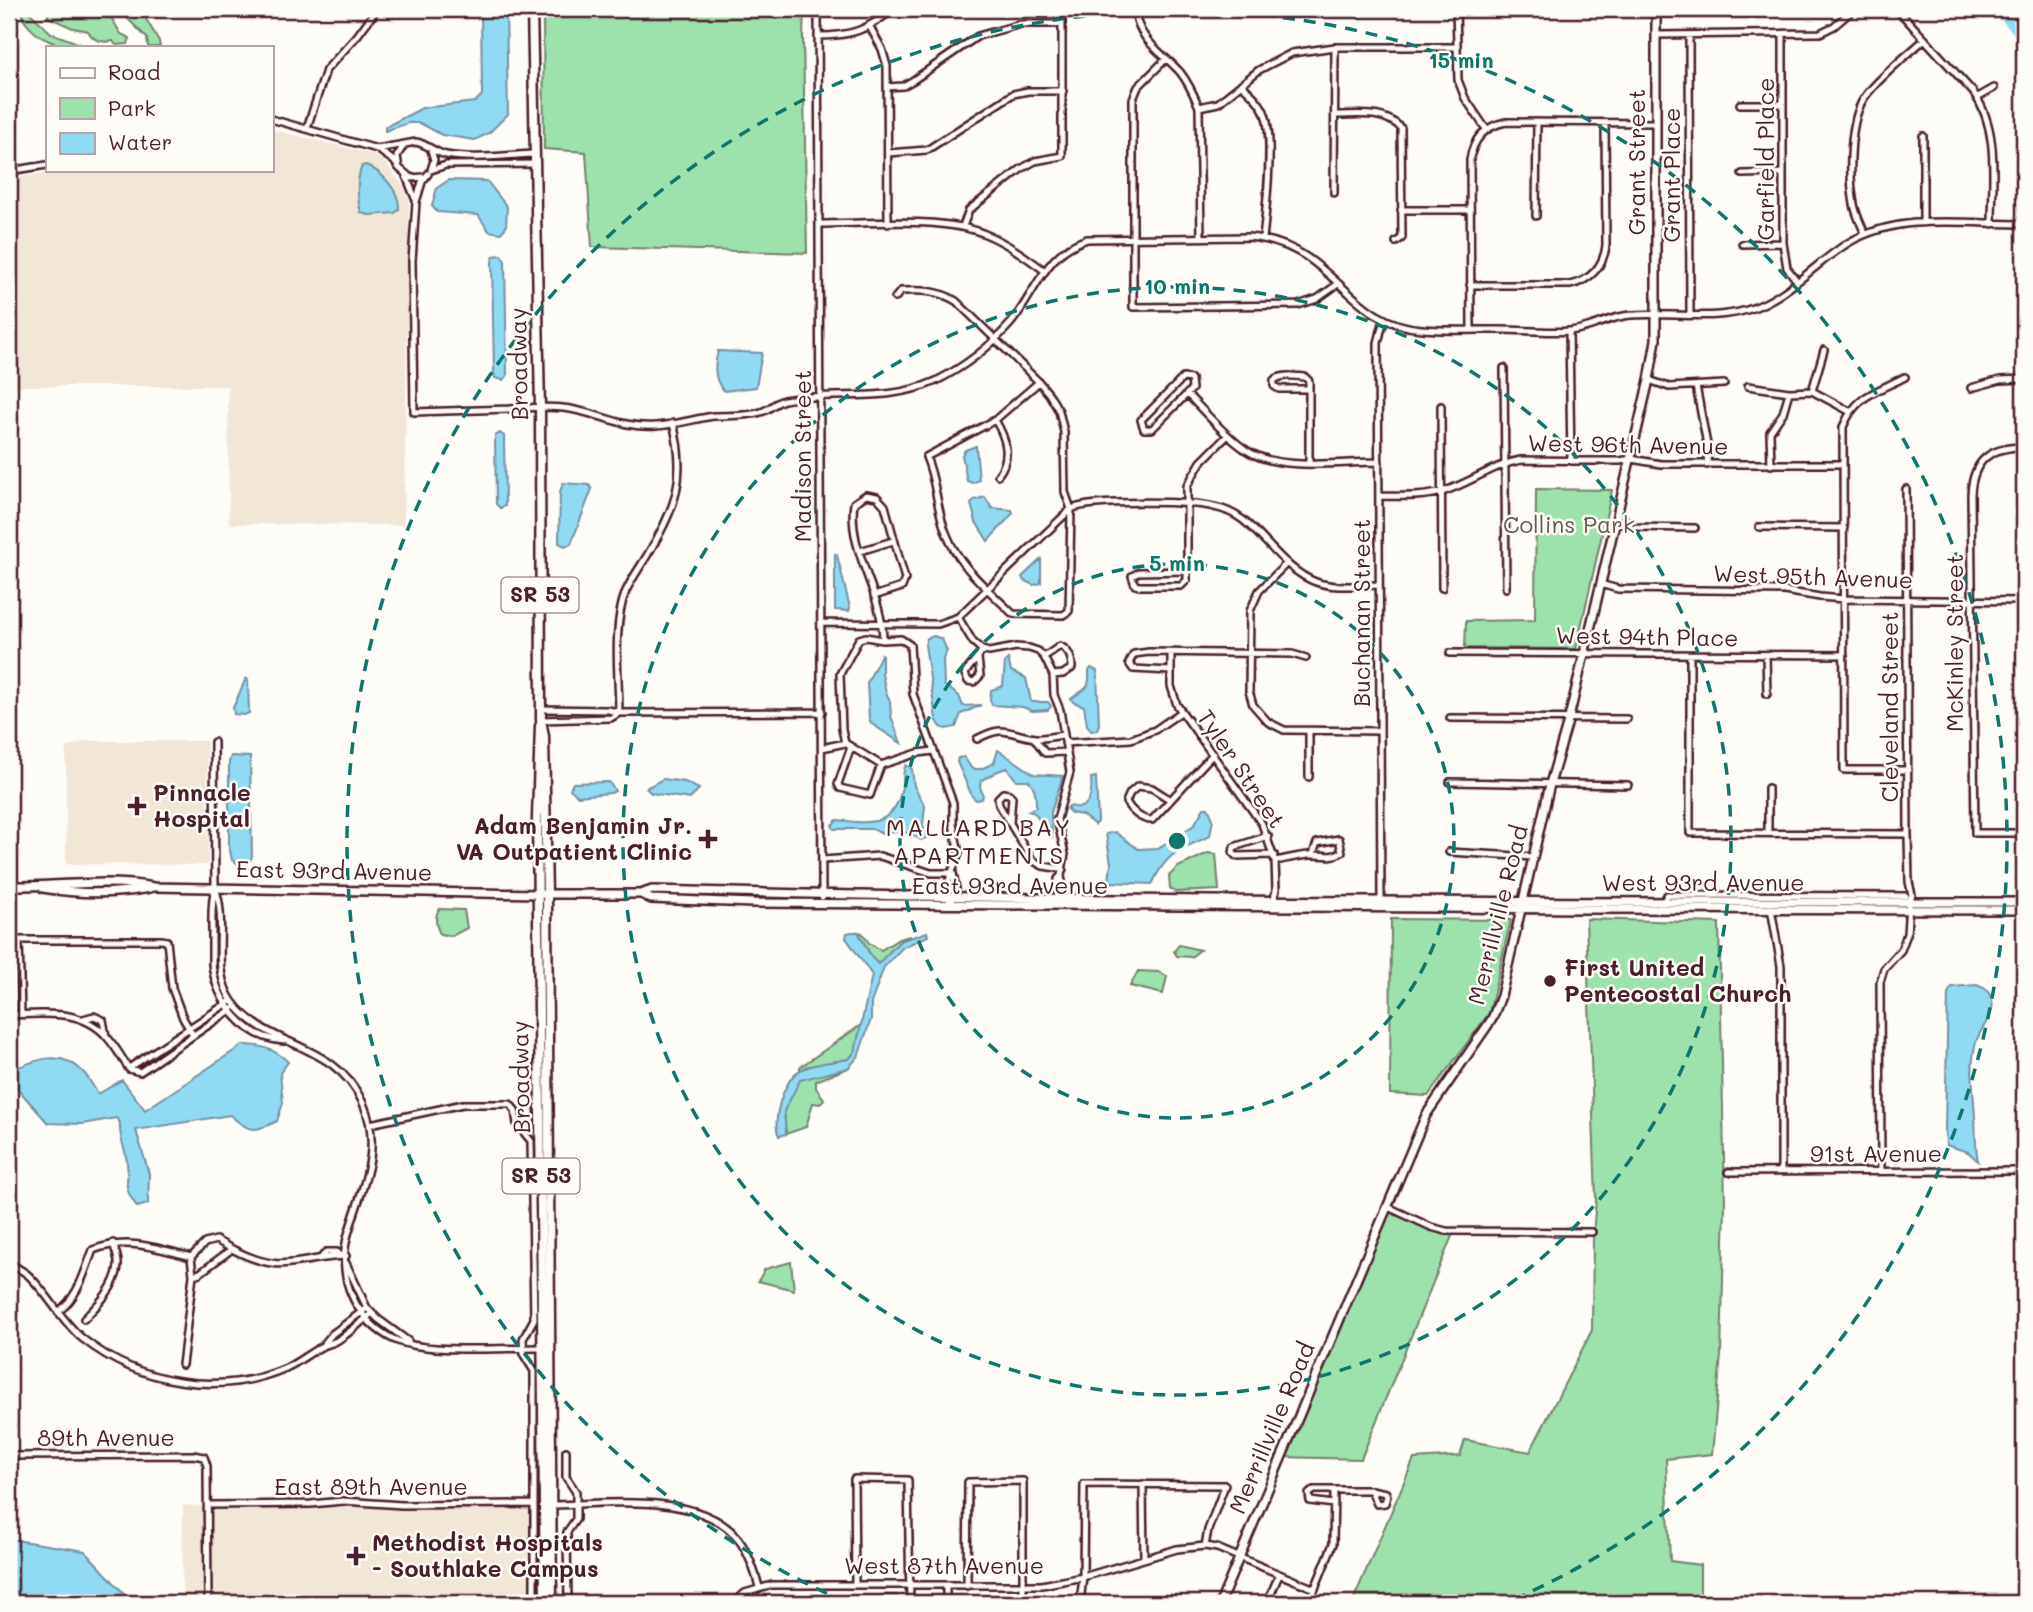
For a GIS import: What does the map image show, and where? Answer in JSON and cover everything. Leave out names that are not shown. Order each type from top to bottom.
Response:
[{"type":"main road","name":"Broadway","points":[[532,9],[540,408],[541,720],[538,736],[543,894],[547,1348],[545,1603]]},
{"type":"main road","name":"Broadway","points":[[547,1348],[552,1603]]},
{"type":"street","points":[[307,128],[326,70],[377,9]]},
{"type":"street","name":"Madison Street","points":[[818,9],[822,899]]},
{"type":"street","points":[[818,36],[850,35],[870,27],[894,9]]},
{"type":"street","points":[[963,226],[969,210],[975,204],[1021,169],[1035,161],[1062,156],[1062,9]]},
{"type":"street","points":[[1135,9],[1141,31],[1147,41],[1186,82],[1199,107],[1200,238]]},
{"type":"street","points":[[1456,9],[1458,80],[1465,98],[1486,130]]},
{"type":"street","name":"Grant Street","points":[[1656,9],[1657,314]]},
{"type":"street","points":[[1656,35],[1820,33],[1834,26],[1854,9]]},
{"type":"street","points":[[1897,9],[1978,97],[1991,132],[1992,224]]},
{"type":"street","points":[[887,87],[903,86],[912,81],[978,36],[1021,24],[1062,24]]},
{"type":"street","points":[[870,27],[882,49],[887,66],[888,223]]},
{"type":"street","name":"Garfield Place","points":[[1783,34],[1783,243],[1787,268],[1797,281]]},
{"type":"street","name":"Grant Place","points":[[1689,35],[1690,314]]},
{"type":"street","points":[[1865,234],[1857,216],[1853,189],[1853,135],[1856,115],[1867,94],[1925,39]]},
{"type":"street","points":[[1199,107],[1218,103],[1274,61],[1292,53],[1335,47],[1457,47]]},
{"type":"street","points":[[1334,193],[1335,47]]},
{"type":"street","points":[[1166,59],[1138,87],[1133,99],[1133,307],[1298,305],[1317,299],[1338,284]]},
{"type":"street","points":[[1241,84],[1258,101],[1265,113],[1267,204],[1263,239]]},
{"type":"street","points":[[1978,97],[1994,88]]},
{"type":"street","points":[[888,153],[927,150],[1013,94],[1063,91]]},
{"type":"street","points":[[1740,104],[1783,104]]},
{"type":"street","points":[[1335,115],[1379,115],[1391,118],[1401,128],[1402,237],[1395,242]]},
{"type":"street","points":[[273,120],[377,149],[394,161],[406,176],[416,202]]},
{"type":"street","points":[[1471,330],[1470,210],[1472,151],[1476,141],[1486,130],[1506,122],[1657,123]]},
{"type":"street","points":[[1536,216],[1537,122]]},
{"type":"street","points":[[1470,285],[1570,285],[1586,280],[1593,273],[1601,263],[1606,245],[1605,123]]},
{"type":"street","points":[[1923,136],[1923,223]]},
{"type":"street","points":[[377,149],[416,142],[450,156],[534,154]]},
{"type":"street","points":[[398,168],[397,156],[404,145]]},
{"type":"street","points":[[431,150],[434,160],[422,182],[416,202],[412,261],[414,412],[563,408],[589,412],[617,423],[636,426],[754,414],[783,401],[873,397],[911,390],[955,371],[995,339],[1017,315],[1058,255],[1072,244],[1101,238],[1263,239],[1289,247],[1306,257],[1357,302],[1384,319],[1419,329],[1569,331],[1624,316],[1728,314],[1748,310],[1772,300],[1847,244],[1865,234],[1887,227],[1923,223],[2024,224]]},
{"type":"street","points":[[406,176],[417,179],[446,165],[535,164]]},
{"type":"street","points":[[9,171],[46,165]]},
{"type":"street","points":[[1742,174],[1783,173]]},
{"type":"street","points":[[1401,210],[1470,210]]},
{"type":"street","points":[[819,224],[939,223],[963,226],[1000,241],[1045,271]]},
{"type":"street","points":[[1742,244],[1783,243]]},
{"type":"street","points":[[895,298],[901,291],[931,291],[947,295],[956,301],[1039,382],[1059,411],[1062,422],[1065,492],[1071,509],[1069,611],[1063,615],[1013,614],[968,571],[946,534],[932,470],[926,457],[995,420],[1039,382]]},
{"type":"street","name":"Merrillville Road","points":[[1220,1603],[1426,1115],[1497,1008],[1631,459],[1649,380],[1656,340],[1657,314]]},
{"type":"street","name":"Buchanan Street","points":[[1381,904],[1378,343],[1384,319]]},
{"type":"street","points":[[1569,331],[1571,461]]},
{"type":"street","points":[[1812,391],[1824,350]]},
{"type":"street","points":[[1504,368],[1506,588]]},
{"type":"street","points":[[1309,389],[1279,389],[1274,386],[1274,380],[1280,376],[1305,377],[1309,381],[1309,389],[1309,463]]},
{"type":"street","points":[[1187,377],[1194,386],[1187,394],[1152,429],[1142,427],[1141,420],[1187,377]]},
{"type":"street","points":[[1905,377],[1857,402],[1849,411],[1843,427],[1844,771],[1908,770]]},
{"type":"street","points":[[1971,388],[1983,383],[2024,379]]},
{"type":"street","points":[[1649,380],[1669,387],[1724,384]]},
{"type":"street","points":[[1696,386],[1708,450],[1707,465]]},
{"type":"street","points":[[1748,386],[1789,392],[1812,391],[1849,411]]},
{"type":"street","points":[[1771,465],[1770,432],[1783,413],[1789,392]]},
{"type":"street","points":[[1187,394],[1228,435],[1245,449],[1264,459],[1309,463],[1378,462]]},
{"type":"street","points":[[1441,406],[1442,588]]},
{"type":"street","points":[[995,420],[1005,437],[1005,466],[998,475]]},
{"type":"street","points":[[619,713],[619,628],[622,606],[626,591],[669,516],[679,485],[679,447],[673,423]]},
{"type":"street","points":[[1186,571],[1139,572],[1132,576],[1135,584],[1139,586],[1181,586],[1187,580],[1187,486],[1195,470],[1228,435]]},
{"type":"street","name":"McKinley Street","points":[[2024,447],[1997,449],[1978,466],[1972,482],[1975,834],[2024,834]]},
{"type":"street","name":"West 96th Avenue","points":[[1379,496],[1422,496],[1442,492],[1506,463],[1521,460],[1631,459],[1661,464],[1707,465],[1842,464]]},
{"type":"street","name":"Cleveland Street","points":[[1881,1171],[1880,982],[1884,969],[1905,942],[1907,902],[1912,895],[1909,882],[1908,834],[1906,489]]},
{"type":"street","points":[[874,596],[902,587],[905,579],[885,506],[877,497],[866,495],[853,503],[852,514],[865,573],[883,622],[883,639]]},
{"type":"street","points":[[822,623],[938,624],[958,617],[1071,509],[1089,504],[1186,504],[1218,507],[1241,519],[1287,563],[1307,578],[1325,584],[1380,585]]},
{"type":"street","points":[[1615,521],[1632,527],[1695,528]]},
{"type":"street","points":[[1759,527],[1844,528]]},
{"type":"street","points":[[860,551],[893,541]]},
{"type":"street","points":[[1287,563],[1253,600],[1249,621],[1249,691],[1253,705],[1268,722],[1284,730],[1380,731]]},
{"type":"street","name":"West 95th Avenue","points":[[1600,584],[1618,589],[1784,591],[1844,599],[2024,601]]},
{"type":"street","points":[[958,617],[972,642],[982,650],[989,652],[1016,647],[1038,651],[1044,657],[1053,678],[1070,772],[1056,819],[1065,853],[1059,900]]},
{"type":"street","points":[[845,743],[840,674],[859,639],[901,639],[910,645],[913,694],[953,803],[958,853],[953,873],[956,888],[952,900]]},
{"type":"street","points":[[1044,657],[1060,646],[1070,656],[1072,668],[1053,678]]},
{"type":"street","points":[[978,659],[982,650]]},
{"type":"street","points":[[1171,671],[1133,669],[1129,663],[1131,657],[1138,653],[1292,654],[1306,658]]},
{"type":"street","name":"Tyler Street","points":[[1171,653],[1173,696],[1181,712],[1268,836],[1274,858],[1273,903]]},
{"type":"street","name":"West 94th Place","points":[[1450,653],[1844,655]]},
{"type":"street","points":[[1690,655],[1690,833],[1908,834]]},
{"type":"street","points":[[1766,655],[1767,694]]},
{"type":"street","points":[[541,709],[609,710],[619,713],[822,712]]},
{"type":"street","points":[[1065,743],[1130,739],[1155,730],[1181,712]]},
{"type":"street","points":[[541,720],[611,718],[619,713]]},
{"type":"street","points":[[1450,718],[1627,719]]},
{"type":"street","points":[[977,738],[1004,729],[1034,738],[1063,735]]},
{"type":"street","points":[[1308,732],[1309,777]]},
{"type":"street","points":[[1034,738],[1045,753],[1067,752]]},
{"type":"street","points":[[214,742],[215,888],[220,900],[220,965],[231,1005],[288,1042],[312,1051],[342,1072],[358,1093],[370,1124],[372,1150],[370,1167],[343,1256],[369,1310],[411,1343]]},
{"type":"street","points":[[822,748],[845,743],[881,765],[933,751]]},
{"type":"street","points":[[852,747],[838,784],[840,788],[870,795],[881,765]]},
{"type":"street","points":[[1169,799],[1152,788],[1138,786],[1130,793],[1126,802],[1135,813],[1146,820],[1153,820],[1169,799],[1213,754]]},
{"type":"street","points":[[1450,782],[1629,785]]},
{"type":"street","points":[[1768,788],[1768,833]]},
{"type":"street","points":[[1010,823],[1012,797],[1003,793],[998,797],[998,802],[1010,823],[1032,860],[1062,873]]},
{"type":"street","points":[[1268,836],[1234,847],[1233,853],[1236,856],[1274,858],[1313,854],[1323,857],[1342,852],[1339,839],[1317,843],[1313,854]]},
{"type":"street","points":[[1449,852],[1534,857]]},
{"type":"street","points":[[822,860],[880,856],[931,873],[953,873]]},
{"type":"street","name":"East 93rd Avenue","points":[[9,886],[133,883],[154,887],[543,894],[640,894],[652,890],[822,899],[1381,904]]},
{"type":"street","points":[[1663,905],[1667,895],[1907,902]]},
{"type":"street","name":"West 93rd Avenue","points":[[1907,902],[2024,910]]},
{"type":"street","name":"West 93rd Avenue","points":[[1381,904],[1771,906],[2024,902]]},
{"type":"street","points":[[1771,906],[1781,966],[1781,1172]]},
{"type":"street","points":[[21,1014],[19,940],[167,941],[172,988],[193,1035]]},
{"type":"street","points":[[129,1069],[231,1005]]},
{"type":"street","points":[[9,1015],[68,1014],[83,1019],[106,1036],[129,1069],[140,1072],[231,1005]]},
{"type":"street","points":[[83,1019],[94,1016],[103,1020],[106,1036]]},
{"type":"street","points":[[370,1124],[463,1104],[513,1106],[515,1119],[531,1141],[534,1319],[530,1330],[524,1335],[523,1348],[526,1361],[534,1371],[534,1603]]},
{"type":"street","name":"91st Avenue","points":[[1728,1172],[2024,1171]]},
{"type":"street","points":[[1388,1207],[1446,1231],[1592,1232]]},
{"type":"street","points":[[191,1257],[205,1243],[216,1240],[258,1261],[277,1265],[294,1265],[343,1256]]},
{"type":"street","points":[[58,1312],[69,1304],[76,1294],[93,1250],[113,1243],[131,1243],[191,1257]]},
{"type":"street","points":[[83,1319],[100,1302],[113,1282],[119,1264],[113,1243]]},
{"type":"street","points":[[193,1275],[200,1273],[232,1249]]},
{"type":"street","points":[[182,1365],[193,1275],[191,1257]]},
{"type":"street","points":[[9,1263],[27,1275],[82,1338],[122,1364],[151,1375],[197,1384],[222,1384],[270,1374],[299,1362],[322,1347],[338,1341],[366,1318],[369,1310]]},
{"type":"street","points":[[346,1263],[346,1280],[360,1312],[391,1338],[433,1347],[547,1348]]},
{"type":"street","points":[[322,1347],[332,1334],[360,1312],[369,1310]]},
{"type":"street","points":[[566,1451],[566,1477],[576,1492],[576,1519],[567,1532],[568,1603]]},
{"type":"street","name":"89th Avenue","points":[[9,1456],[204,1457],[207,1466],[208,1505]]},
{"type":"street","points":[[855,1585],[854,1479],[908,1480],[910,1603]]},
{"type":"street","points":[[967,1586],[968,1482],[1023,1481],[1023,1603]]},
{"type":"street","points":[[1080,1603],[1083,1577],[1084,1484],[1225,1485],[1208,1530],[1205,1546]]},
{"type":"street","points":[[1143,1485],[1144,1559]]},
{"type":"street","points":[[1334,1504],[1314,1504],[1309,1498],[1314,1490],[1371,1490]]},
{"type":"street","points":[[1309,1603],[1333,1544],[1334,1490]]},
{"type":"street","name":"East 89th Avenue","points":[[208,1505],[343,1501],[402,1505],[534,1504]]},
{"type":"street","points":[[551,1504],[646,1503],[681,1508],[712,1518],[742,1543],[759,1587]]},
{"type":"street","points":[[208,1505],[208,1603]]},
{"type":"street","name":"West 87th Avenue","points":[[733,1603],[745,1593],[772,1585],[1025,1586],[1057,1583],[1177,1549],[1205,1546],[1238,1556],[1315,1589]]},
{"type":"street","points":[[1268,1603],[1279,1575]]},
{"type":"street","points":[[935,1603],[946,1599],[946,1585]]},
{"type":"shaded area","points":[[273,130],[371,154],[383,160],[409,193],[404,525],[229,524],[228,386],[9,386],[9,179],[52,172],[273,172]]},
{"type":"shaded area","name":"Pinnacle Hospital","points":[[85,741],[207,741],[208,865],[66,864],[66,748]]},
{"type":"shaded area","name":"Methodist Hospitals - Southlake Campus","points":[[183,1505],[530,1508],[530,1603],[182,1603]]},
{"type":"green space","points":[[26,9],[51,33],[85,46],[69,46],[43,38],[23,19],[23,11]]},
{"type":"green space","points":[[48,9],[106,9],[121,34],[130,38],[128,44],[116,45],[113,41],[98,41],[88,31],[73,28],[48,17]]},
{"type":"green space","points":[[118,9],[140,9],[160,46],[148,46],[147,38]]},
{"type":"green space","points":[[543,9],[804,9],[807,253],[592,247],[586,152],[544,149]]},
{"type":"green space","name":"Collins Park","points":[[1536,489],[1612,490],[1576,649],[1465,648],[1466,621],[1535,620]]},
{"type":"green space","points":[[1208,853],[1216,854],[1219,890],[1175,892],[1170,888],[1169,876],[1178,867]]},
{"type":"green space","points":[[439,909],[464,910],[467,928],[452,936],[440,934],[436,922]]},
{"type":"green space","points":[[1391,919],[1511,920],[1489,1013],[1428,1096],[1390,1094]]},
{"type":"green space","points":[[1586,919],[1719,923],[1725,1204],[1721,1355],[1712,1454],[1666,1459],[1670,1561],[1700,1565],[1700,1603],[1352,1603],[1414,1459],[1460,1456],[1465,1440],[1530,1452],[1592,1330],[1596,1199]]},
{"type":"green space","points":[[858,932],[881,950],[910,936],[900,941],[878,964]]},
{"type":"green space","points":[[1179,945],[1200,950],[1191,957],[1177,956],[1174,951]]},
{"type":"green space","points":[[1138,971],[1159,972],[1167,976],[1163,994],[1130,986]]},
{"type":"green space","points":[[861,1025],[855,1052],[849,1059],[806,1067],[800,1071],[800,1067]]},
{"type":"green space","points":[[848,1068],[816,1081],[816,1088],[824,1099],[820,1104],[813,1103],[806,1127],[786,1134],[784,1111],[800,1079]]},
{"type":"green space","points":[[1388,1207],[1431,1227],[1454,1231],[1361,1459],[1280,1457]]},
{"type":"green space","points":[[791,1262],[794,1290],[758,1281],[765,1269]]},
{"type":"green space","points":[[896,1595],[900,1603],[750,1603],[752,1602]]},
{"type":"water","points":[[481,9],[506,9],[508,114],[489,133],[475,140],[442,135],[420,123],[408,123],[385,131],[385,127],[422,108],[475,102],[482,95]]},
{"type":"water","points":[[366,165],[384,177],[393,189],[399,202],[399,209],[395,213],[361,213],[358,183],[362,166]]},
{"type":"water","points":[[449,180],[487,181],[507,207],[506,227],[501,233],[489,231],[478,215],[437,212],[432,206],[437,188]]},
{"type":"water","points":[[501,255],[505,261],[507,376],[503,380],[495,378],[494,374],[492,262],[494,256]]},
{"type":"water","points":[[718,351],[762,353],[756,387],[724,391],[715,372]]},
{"type":"water","points":[[500,433],[504,436],[505,506],[500,508],[496,504],[495,436]]},
{"type":"water","points":[[976,446],[979,480],[973,483],[967,481],[962,455],[965,450]]},
{"type":"water","points":[[563,483],[589,485],[592,489],[571,544],[565,546],[559,543],[560,492]]},
{"type":"water","points":[[985,497],[992,508],[1012,510],[1013,513],[988,541],[976,522],[971,504],[974,500]]},
{"type":"water","points":[[835,554],[837,555],[849,611],[835,610]]},
{"type":"water","points":[[1041,559],[1041,583],[1034,585],[1024,581],[1022,577]]},
{"type":"water","points":[[934,636],[942,639],[947,651],[943,659],[944,685],[959,696],[963,706],[981,705],[961,714],[956,727],[946,729],[941,727],[936,719],[925,645],[927,638]]},
{"type":"water","points":[[882,653],[886,693],[901,743],[872,724],[869,719],[867,683]]},
{"type":"water","points":[[1008,659],[1011,671],[1026,678],[1031,702],[1048,702],[1051,706],[1048,710],[1032,711],[1023,707],[992,705],[991,690],[1003,686],[1005,662]]},
{"type":"water","points":[[1091,668],[1097,671],[1099,724],[1097,730],[1091,731],[1087,725],[1084,706],[1071,699],[1087,686]]},
{"type":"water","points":[[246,678],[249,713],[234,714],[233,708]]},
{"type":"water","points":[[998,750],[1034,774],[1063,776],[1051,812],[1052,836],[1047,834],[1035,813],[1028,811],[1036,807],[1033,786],[1028,780],[1016,780],[1007,768],[981,781],[981,799],[976,800],[972,796],[957,762],[958,758],[964,757],[972,769],[981,769],[994,763]]},
{"type":"water","points":[[231,756],[250,757],[252,856],[250,861],[239,864],[232,860],[229,846]]},
{"type":"water","points":[[906,765],[912,769],[914,786],[925,806],[923,825],[926,838],[921,840],[909,833],[882,833],[872,829],[834,829],[832,825],[837,820],[870,822],[887,816],[894,810],[899,800]]},
{"type":"water","points":[[1096,777],[1098,821],[1095,825],[1082,815],[1071,813],[1067,809],[1069,806],[1085,805],[1091,790],[1091,778]]},
{"type":"water","points":[[663,779],[685,782],[699,789],[690,799],[651,793],[646,788]]},
{"type":"water","points":[[609,782],[615,791],[611,793],[578,796],[570,789],[573,783]]},
{"type":"water","points":[[1204,808],[1208,808],[1213,819],[1210,836],[1175,853],[1163,865],[1152,884],[1109,882],[1111,863],[1106,834],[1115,832],[1138,849],[1158,848],[1194,825]]},
{"type":"water","points":[[858,932],[878,964],[900,941],[927,932],[928,936],[903,947],[884,967],[871,1003],[871,1019],[858,1057],[848,1068],[800,1080],[784,1111],[786,1134],[779,1136],[777,1121],[780,1101],[794,1075],[810,1066],[849,1059],[855,1052],[872,975],[846,938],[847,933]]},
{"type":"water","points":[[1977,985],[1986,989],[1992,1003],[1990,1016],[1976,1042],[1973,1061],[1978,1161],[1968,1152],[1946,1145],[1945,1127],[1948,993],[1952,987]]},
{"type":"water","points":[[243,1045],[267,1049],[288,1062],[280,1073],[283,1103],[277,1121],[263,1128],[252,1129],[230,1115],[136,1130],[149,1174],[148,1204],[137,1207],[127,1188],[126,1157],[120,1123],[116,1118],[82,1124],[48,1123],[16,1087],[14,1069],[49,1058],[66,1060],[82,1071],[98,1094],[122,1080],[145,1110]]},
{"type":"water","points":[[9,1539],[85,1551],[130,1600],[123,1603],[9,1603]]},
{"type":"waterway","points":[[1997,9],[2024,39]]},
{"type":"place","name":"Pinnacle Hospital","points":[[137,806]]},
{"type":"place","name":"Adam Benjamin Jr. VA Outpatient Clinic","points":[[708,839]]},
{"type":"place","name":"First United Pentecostal Church","points":[[1550,981]]},
{"type":"place","name":"Methodist Hospitals - Southlake Campus","points":[[356,1556]]},
{"type":"district","name":"MALLARD BAY APARTMENTS","points":[[979,842]]}]
